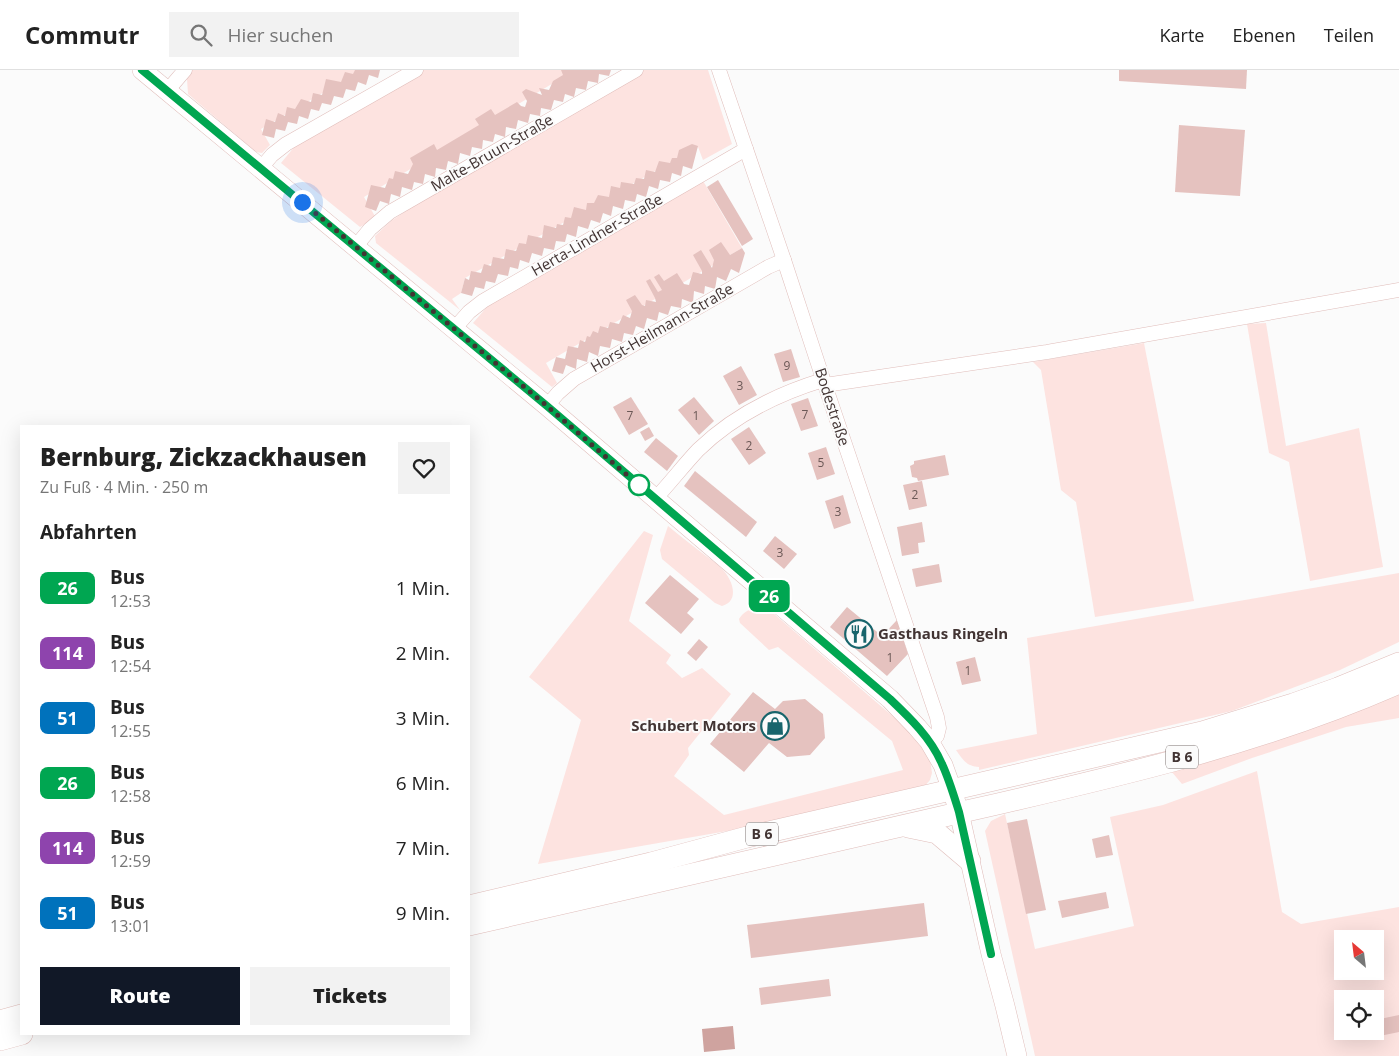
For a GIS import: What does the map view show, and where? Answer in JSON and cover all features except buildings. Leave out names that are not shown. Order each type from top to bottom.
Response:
[{"type":"main road","points":[[142,70],[547,406],[890,699],[912,720],[929,741],[943,765],[959,812],[991,954],[1017,1056]]},
{"type":"main road","name":"B 6","points":[[470,906],[651,863],[747,837],[1202,732],[1320,694],[1399,663]]},
{"type":"main road","name":"B 6","points":[[470,925],[1134,771],[1243,740],[1348,704],[1399,683]]},
{"type":"main road","name":"B 6","points":[[900,826],[937,833],[970,861]]},
{"type":"main road","points":[[0,1021],[20,1015]]},
{"type":"main road","points":[[0,1040],[20,1035]]},
{"type":"street","points":[[167,91],[185,70]]},
{"type":"street","points":[[261,168],[272,155],[286,144],[416,70]]},
{"type":"street","name":"Malte-Bruun-Straße","points":[[356,246],[390,212],[636,70]]},
{"type":"street","name":"Bodestraße","points":[[719,70],[937,717],[939,728],[937,736],[929,741]]},
{"type":"street","name":"Herta-Lindner-Straße","points":[[454,329],[466,315],[483,301],[746,149]]},
{"type":"street","name":"Horst-Heilmann-Straße","points":[[547,406],[574,379],[768,267],[784,260]]},
{"type":"street","points":[[655,499],[699,450],[722,429],[759,406],[783,394],[824,383],[1047,352],[1399,290]]},
{"type":"shaded area","points":[[192,70],[362,70],[261,129],[270,145],[262,153],[256,152],[188,94],[187,79]]},
{"type":"shaded area","points":[[422,70],[575,70],[364,197],[376,218],[360,227],[281,163],[300,140]]},
{"type":"shaded area","points":[[644,70],[708,70],[732,144],[703,160],[698,147],[465,278],[461,293],[452,299],[460,310],[376,243],[375,236],[391,221],[421,201]]},
{"type":"shaded area","points":[[702,179],[742,248],[546,363],[557,383],[552,387],[473,323],[493,300]]},
{"type":"shaded area","points":[[1266,323],[1286,446],[1359,428],[1383,567],[1310,581],[1289,462],[1269,453],[1247,324]]},
{"type":"shaded area","points":[[1144,343],[1194,601],[1095,617],[1076,502],[1061,490],[1041,370],[1033,362]]},
{"type":"shaded area","points":[[668,526],[725,572],[733,589],[733,594],[728,603],[722,606],[715,603],[662,559],[660,550]]},
{"type":"shaded area","points":[[644,531],[653,535],[629,621],[671,655],[666,663],[682,678],[702,668],[731,694],[688,748],[689,755],[674,776],[724,815],[903,770],[892,741],[778,647],[769,650],[740,623],[739,619],[746,612],[759,609],[773,613],[911,732],[930,759],[932,773],[930,780],[924,787],[756,826],[538,864],[581,720],[529,677]]},
{"type":"shaded area","points":[[1399,573],[1399,642],[1340,670],[1232,711],[979,770],[979,767],[965,762],[956,750],[1037,734],[1027,638]]},
{"type":"shaded area","points":[[1399,693],[1399,718],[1346,727],[1252,758],[1182,784],[1171,771]]},
{"type":"shaded area","points":[[1257,771],[1282,912],[1301,924],[1399,907],[1399,1056],[1035,1056],[985,831],[991,821],[1005,814],[1035,949],[1134,926],[1110,817],[1163,805]]},
{"type":"shaded area","points":[[733,1026],[735,1049],[704,1052],[702,1029]]},
{"type":"bus line","name":"26","points":[[142,70],[547,406],[906,714],[935,750],[952,790],[959,812],[991,954]]},
{"type":"place","name":"Gasthaus Ringeln","points":[[859,634]]},
{"type":"place","name":"Schubert Motors","points":[[775,726]]},
{"type":"route","points":[[302,202],[547,406],[641,487],[639,485]]}]
